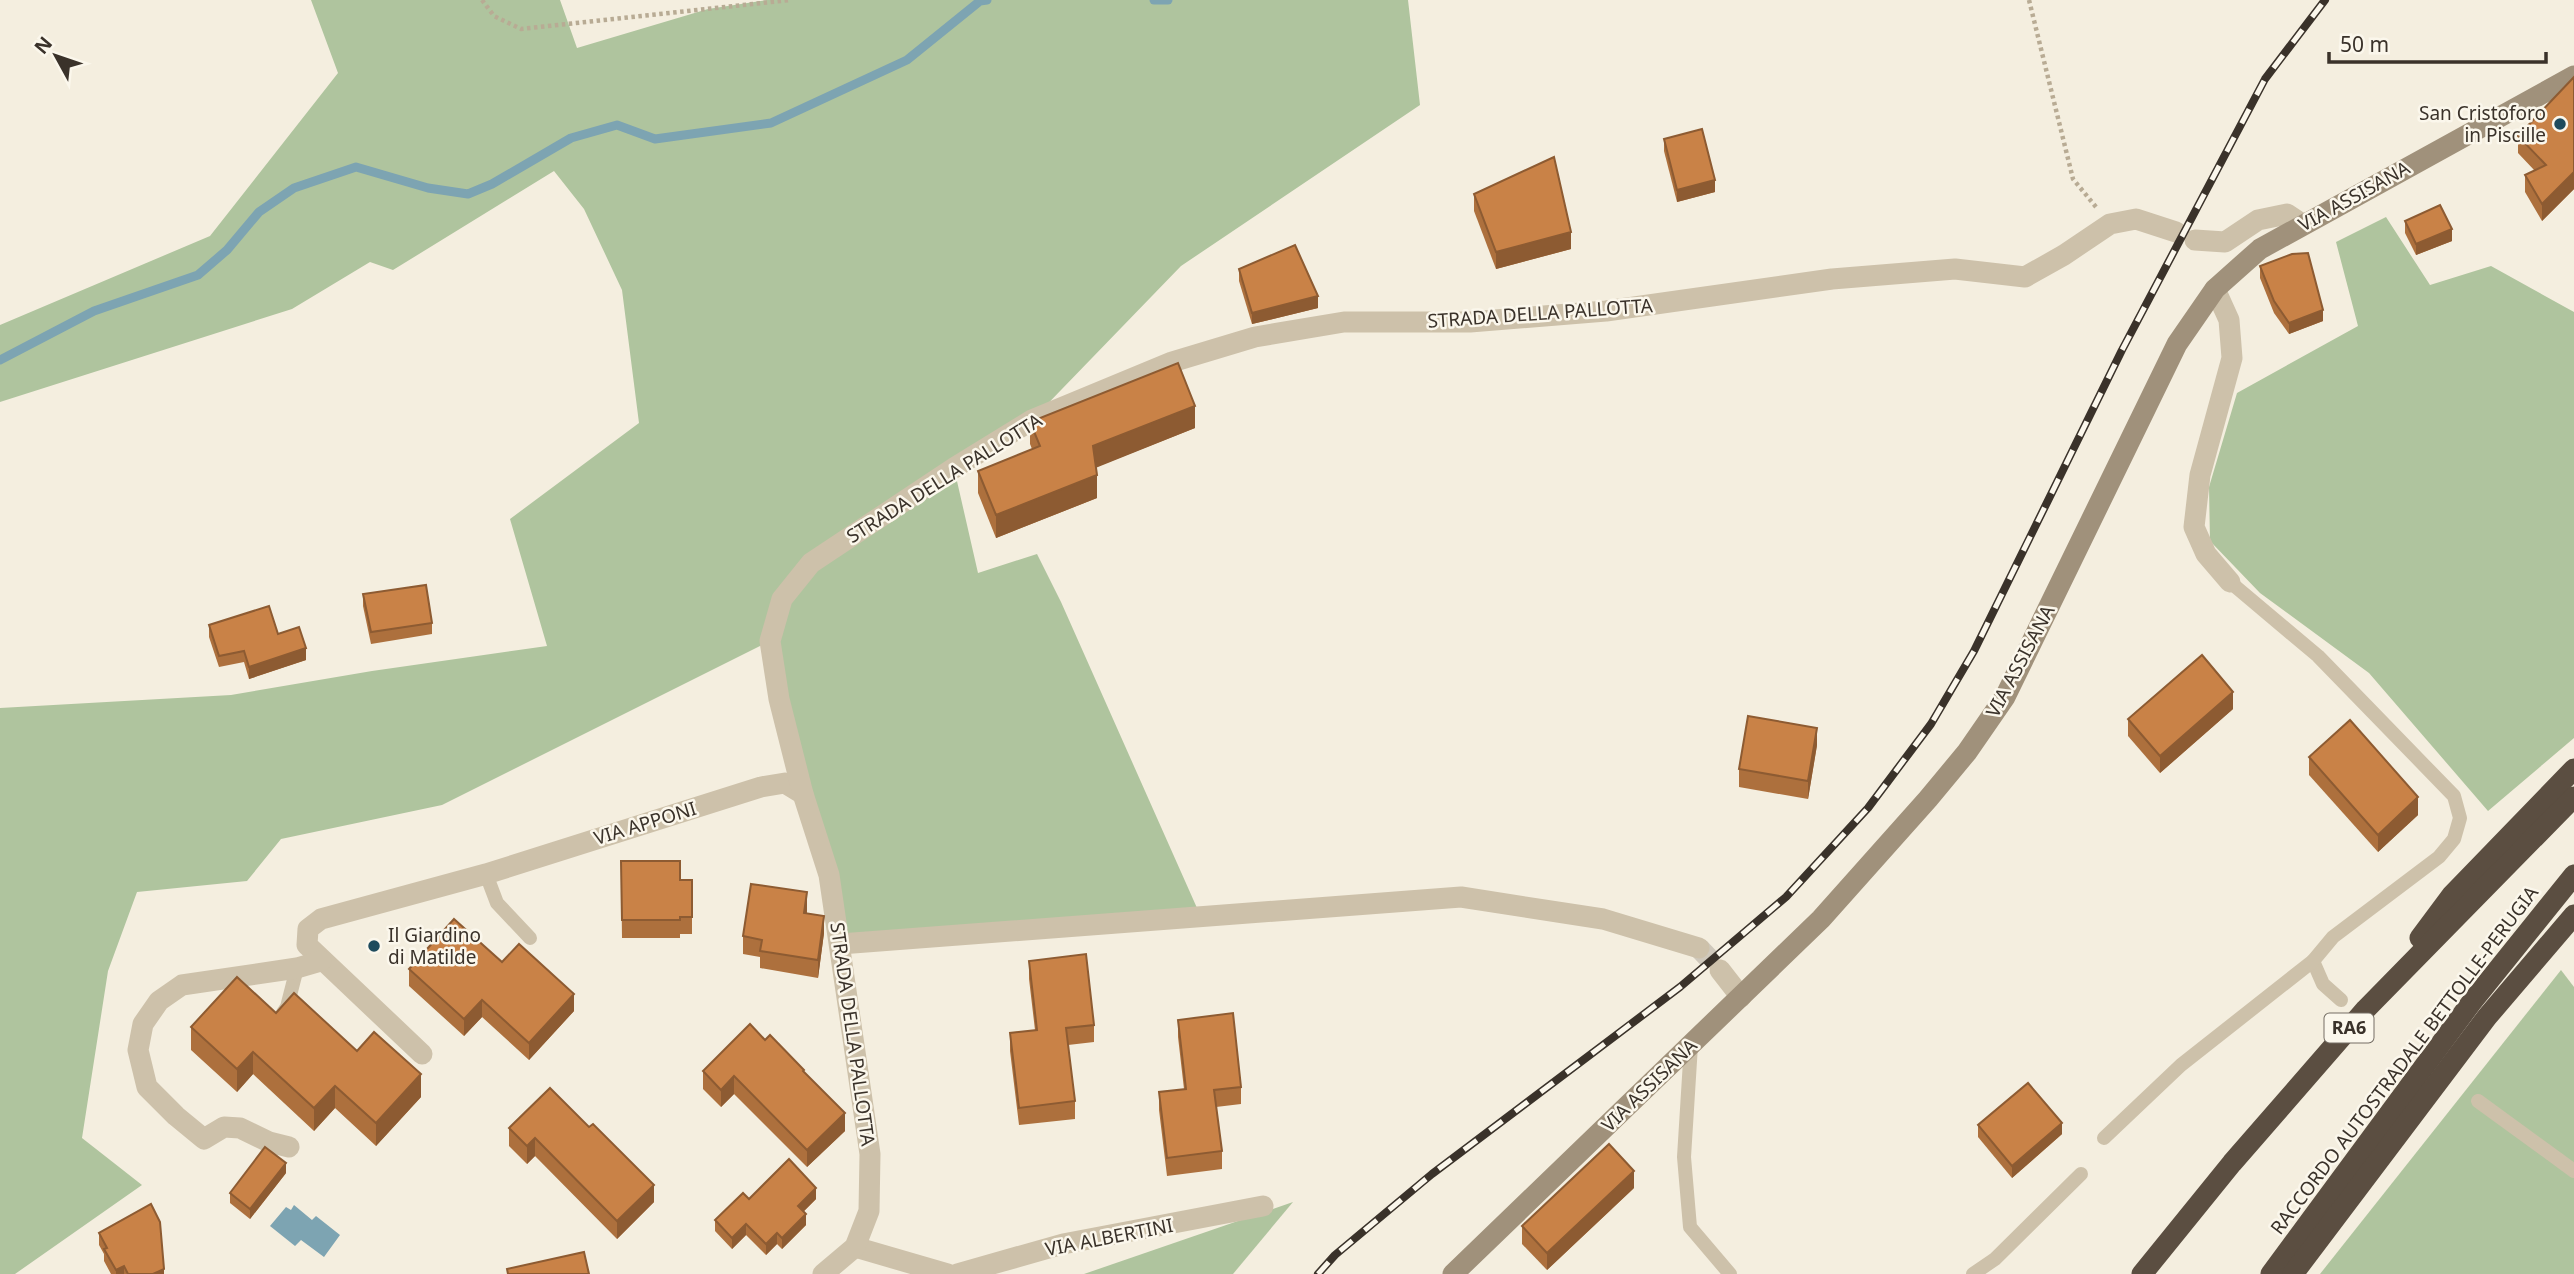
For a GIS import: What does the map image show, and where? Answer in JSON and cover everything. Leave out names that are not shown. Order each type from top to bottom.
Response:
[{"type":"highway","points":[[2366,1009],[2452,895],[2574,769]]},
{"type":"highway","name":"RA6","points":[[2142,1274],[2232,1163],[2366,1009],[2574,797]]},
{"type":"highway","name":"RACCORDO AUTOSTRADALE BETTOLLE-PERUGIA","points":[[2271,1274],[2471,1003],[2574,875]]},
{"type":"highway","points":[[2293,1274],[2487,1017],[2574,915]]},
{"type":"main road","name":"VIA ASSISANA","points":[[1453,1274],[1821,919],[1967,752],[2005,697],[2177,344],[2216,289],[2260,249],[2302,224],[2574,76]]},
{"type":"street","points":[[2110,224],[2136,219],[2186,236],[2225,242],[2258,220],[2287,214],[2302,224]]},
{"type":"street","name":"STRADA DELLA PALLOTTA","points":[[823,1274],[855,1247],[869,1211],[870,1154],[829,875],[803,793],[779,699],[770,641],[782,599],[811,563],[1032,420],[1172,362],[1255,337],[1344,322],[1471,322],[1606,311],[1832,279],[1955,269],[2025,277],[2110,224]]},
{"type":"street","points":[[2216,289],[2229,320],[2232,358],[2200,475],[2194,527],[2206,554],[2230,582]]},
{"type":"street","name":"VIA APPONI","points":[[422,1055],[321,961],[307,945],[308,929],[321,919],[486,874],[761,787],[785,783],[803,793]]},
{"type":"street","points":[[840,944],[1461,897],[1603,919],[1699,948]]},
{"type":"street","points":[[289,1147],[269,1142],[240,1128],[224,1128],[204,1139],[147,1087],[138,1050],[143,1024],[159,1001],[182,985],[296,968],[321,961]]},
{"type":"street","points":[[1720,970],[1741,996]]},
{"type":"street","name":"VIA ALBERTINI","points":[[957,1274],[1063,1244],[1263,1206]]},
{"type":"street","points":[[855,1247],[948,1274]]},
{"type":"lane","points":[[2104,1138],[2181,1065],[2314,961],[2333,937],[2439,857],[2454,839],[2460,818],[2454,796],[2328,666],[2230,582]]},
{"type":"lane","points":[[486,874],[498,903],[530,938]]},
{"type":"lane","points":[[2314,961],[2323,984],[2341,1000]]},
{"type":"lane","points":[[277,1023],[287,1007],[296,968]]},
{"type":"lane","points":[[1691,1045],[1684,1157],[1690,1227],[1730,1274]]},
{"type":"lane","points":[[2477,1101],[2574,1171]]},
{"type":"lane","points":[[1973,1274],[1995,1259],[2081,1174]]},
{"type":"path","points":[[482,0],[494,16],[521,29],[790,0]]},
{"type":"path","points":[[2029,0],[2073,179],[2110,224]]},
{"type":"green space","points":[[311,0],[560,0],[577,48],[708,9],[767,0],[1408,0],[1420,105],[1181,266],[1032,420],[954,468],[978,573],[1037,554],[1061,602],[1201,917],[840,944],[770,641],[442,805],[281,839],[247,881],[137,892],[108,971],[82,1138],[142,1185],[15,1274],[0,1274],[0,708],[231,695],[372,671],[547,646],[510,519],[639,423],[622,290],[584,209],[554,171],[393,270],[370,262],[292,309],[0,402],[0,325],[210,236],[338,73]]},
{"type":"green space","points":[[2386,217],[2430,285],[2491,266],[2574,312],[2574,738],[2488,811],[2369,673],[2260,593],[2210,541],[2209,487],[2237,393],[2358,326],[2336,242]]},
{"type":"green space","points":[[2561,970],[2574,987],[2574,1274],[2320,1274]]},
{"type":"green space","points":[[1293,1202],[1233,1274],[1084,1274]]},
{"type":"water","points":[[294,1205],[312,1220],[316,1216],[340,1235],[324,1257],[301,1240],[295,1246],[270,1226],[286,1207],[291,1210]]},
{"type":"building","points":[[2574,77],[2574,172],[2542,204],[2525,175],[2546,165],[2518,136]]},
{"type":"building","points":[[1702,129],[1715,180],[1677,190],[1664,139]]},
{"type":"building","points":[[1554,157],[1571,232],[1496,252],[1474,194]]},
{"type":"building","points":[[2440,205],[2452,229],[2416,244],[2405,221]]},
{"type":"building","points":[[1295,245],[1318,296],[1252,313],[1239,269]]},
{"type":"building","points":[[2308,253],[2323,310],[2289,323],[2274,301],[2260,266],[2292,254]]},
{"type":"building","points":[[1178,363],[1195,406],[1093,446],[1097,475],[996,515],[978,471],[1040,446],[1030,422]]},
{"type":"building","points":[[426,585],[432,623],[371,632],[363,594]]},
{"type":"building","points":[[269,606],[278,634],[299,627],[306,648],[249,667],[244,651],[219,656],[209,625]]},
{"type":"building","points":[[2202,655],[2233,692],[2160,756],[2128,719]]},
{"type":"building","points":[[1748,716],[1817,728],[1808,781],[1739,769]]},
{"type":"building","points":[[2350,720],[2418,797],[2378,835],[2309,757]]},
{"type":"building","points":[[621,861],[680,861],[680,880],[692,880],[692,917],[680,917],[680,920],[622,920]]},
{"type":"building","points":[[751,884],[807,892],[804,913],[824,916],[818,960],[760,951],[762,940],[743,936]]},
{"type":"building","points":[[454,919],[502,962],[519,944],[574,994],[529,1043],[482,1000],[464,1019],[409,969]]},
{"type":"building","points":[[1086,954],[1094,1025],[1066,1028],[1075,1101],[1019,1108],[1010,1033],[1037,1030],[1029,961]]},
{"type":"building","points":[[237,977],[276,1013],[294,993],[357,1051],[374,1032],[421,1074],[376,1123],[335,1086],[314,1108],[253,1052],[237,1069],[191,1027]]},
{"type":"building","points":[[1233,1013],[1241,1087],[1214,1090],[1222,1151],[1167,1158],[1159,1092],[1186,1089],[1178,1020]]},
{"type":"building","points":[[750,1024],[765,1040],[770,1035],[845,1113],[807,1150],[734,1076],[721,1090],[703,1071]]},
{"type":"building","points":[[2028,1083],[2062,1123],[2012,1166],[1978,1125]]},
{"type":"building","points":[[550,1088],[589,1127],[593,1124],[654,1185],[617,1221],[535,1138],[527,1146],[509,1128]]},
{"type":"building","points":[[1609,1144],[1634,1171],[1547,1253],[1522,1226]]},
{"type":"building","points":[[265,1147],[286,1163],[250,1209],[230,1193]]},
{"type":"building","points":[[789,1159],[816,1188],[798,1206],[806,1214],[782,1238],[777,1233],[766,1244],[746,1224],[732,1238],[715,1220],[743,1193],[749,1199]]},
{"type":"building","points":[[151,1204],[160,1222],[164,1269],[153,1274],[128,1274],[124,1266],[116,1270],[104,1249],[107,1248],[99,1233]]},
{"type":"building","points":[[584,1252],[589,1274],[508,1274],[507,1269]]},
{"type":"waterway","points":[[0,360],[94,311],[198,275],[227,250],[259,212],[294,188],[356,167],[428,188],[468,194],[492,184],[571,138],[617,125],[655,139],[771,123],[907,60],[980,1],[987,0]]},
{"type":"waterway","points":[[1154,0],[1168,0]]},
{"type":"tunnel","points":[[1699,948],[1720,970]]},
{"type":"railway","points":[[1318,1274],[1335,1255],[1432,1174],[1680,987],[1786,897],[1868,808],[1931,724],[1974,651],[2122,350],[2265,79],[2325,0]]},
{"type":"place","name":"San Cristoforo in Piscille","points":[[2560,124]]},
{"type":"place","name":"Il Giardino di Matilde","points":[[374,946]]}]
